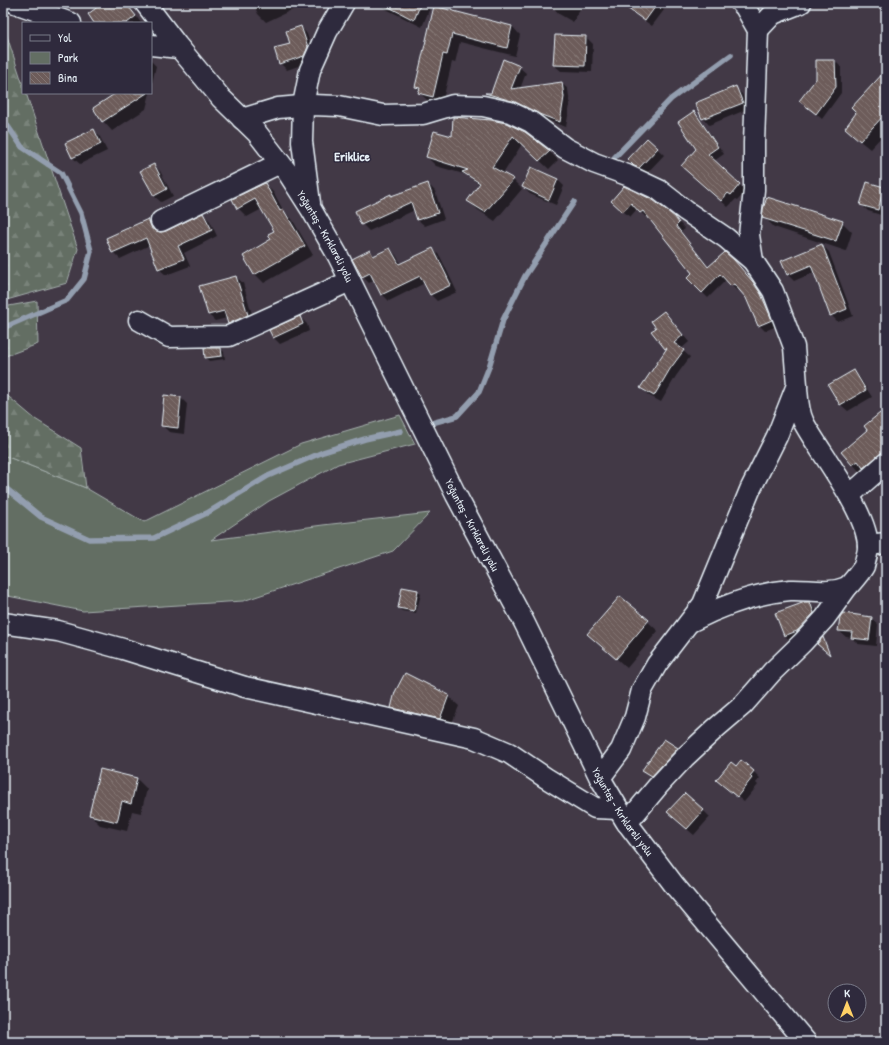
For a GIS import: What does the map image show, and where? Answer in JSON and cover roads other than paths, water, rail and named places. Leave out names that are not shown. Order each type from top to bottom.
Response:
[{"type":"street","points":[[15,3],[68,22]]},
{"type":"street","name":"Yoğuntaş - Kırklareli yolu","points":[[145,3],[220,98],[257,134],[280,163],[311,209],[338,256],[456,495],[524,622],[600,778],[623,816],[675,886],[806,1042]]},
{"type":"street","points":[[311,209],[302,142],[303,106],[310,70],[327,32],[344,3]]},
{"type":"street","points":[[741,3],[745,7],[758,30],[754,190],[749,235],[753,261]]},
{"type":"street","points":[[758,30],[773,14],[801,3]]},
{"type":"street","points":[[152,45],[179,48]]},
{"type":"street","points":[[3,623],[58,631],[123,649],[245,688],[474,738],[509,753],[595,808],[623,816],[658,786],[685,757],[743,705],[772,672],[826,618],[863,567],[868,550],[877,544],[865,530],[850,495],[804,423],[798,407],[794,347],[773,291],[753,261],[726,238],[686,211],[659,190],[627,175],[594,163],[565,148],[531,122],[510,112],[483,106],[452,105],[424,114],[383,115],[339,106],[312,105],[278,108],[242,119]]},
{"type":"street","points":[[161,222],[280,163]]},
{"type":"street","points":[[139,320],[169,337],[229,336],[350,280]]},
{"type":"street","points":[[600,778],[621,750],[634,717],[642,690],[657,664],[691,622],[703,604],[750,490],[777,436],[797,385]]},
{"type":"street","points":[[850,495],[886,462]]},
{"type":"street","points":[[691,622],[712,611],[764,594],[790,590],[824,592],[848,586]]},
{"type":"waterway","points":[[613,159],[671,99],[731,55]]},
{"type":"waterway","points":[[3,119],[22,147],[61,173],[81,213],[91,251],[84,279],[67,300],[3,328]]},
{"type":"waterway","points":[[432,423],[457,416],[479,392],[489,367],[503,320],[525,276],[574,202]]},
{"type":"waterway","points":[[3,486],[41,517],[89,539],[154,538],[207,513],[268,476],[323,452],[365,439],[401,431]]},
{"type":"district","name":"Eriklice","points":[[352,156]]}]
